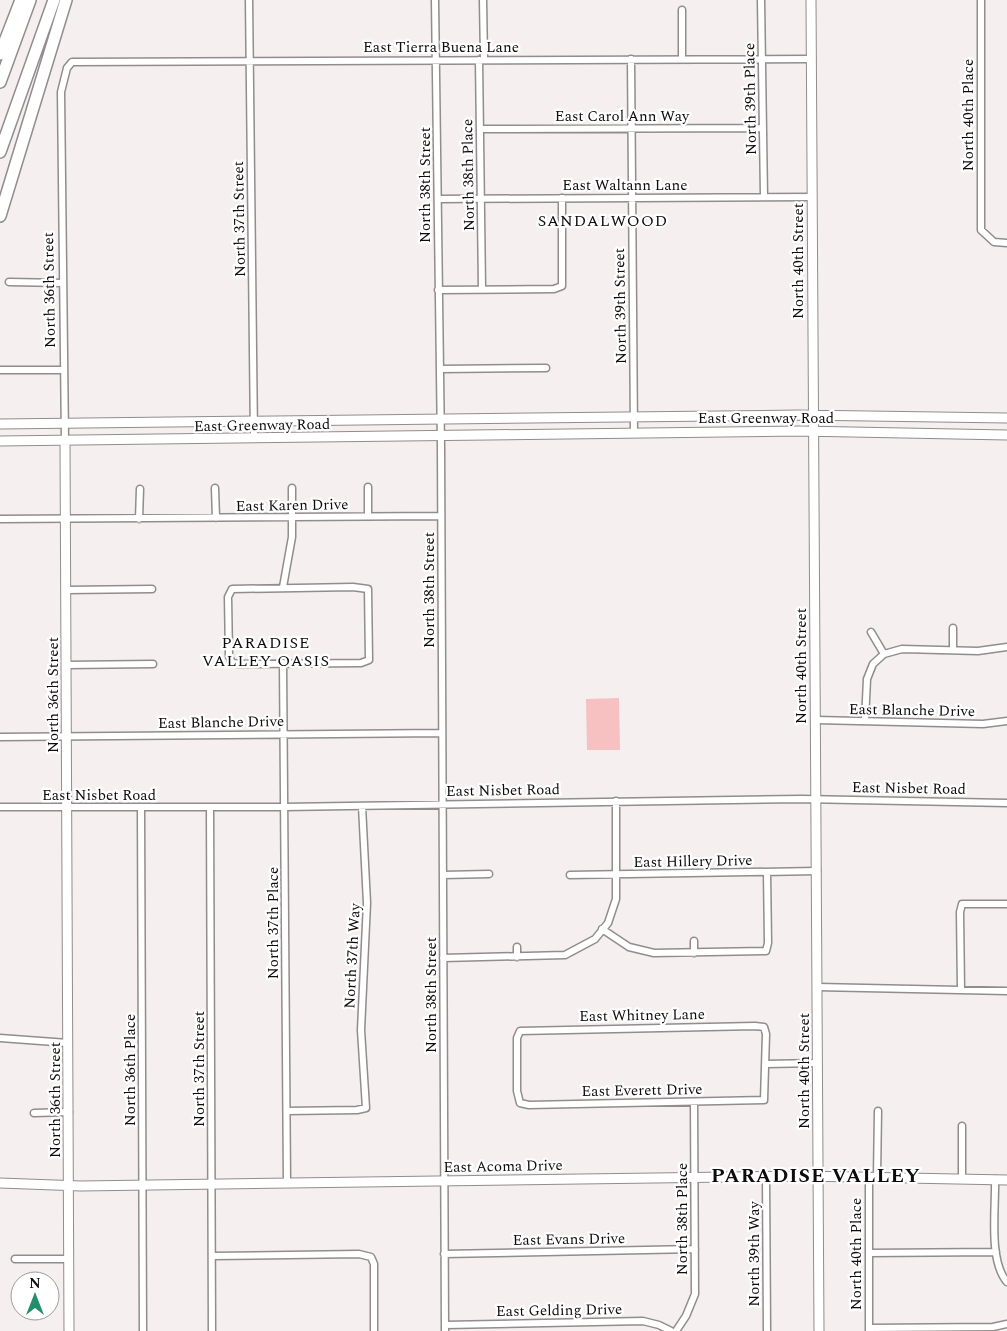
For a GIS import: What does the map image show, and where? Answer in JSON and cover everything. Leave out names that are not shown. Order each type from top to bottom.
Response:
[{"type":"highway","points":[[0,54],[21,0]]},
{"type":"highway","points":[[0,82],[30,0]]},
{"type":"highway","points":[[0,152],[54,0]]},
{"type":"highway","points":[[0,216],[66,0]]},
{"type":"main road","name":"North 40th Street","points":[[811,0],[819,1331]]},
{"type":"main road","name":"East Greenway Road","points":[[0,424],[813,415],[1007,418]]},
{"type":"main road","points":[[524,418],[524,435]]},
{"type":"main road","name":"East Greenway Road","points":[[0,442],[813,431],[1007,435]]},
{"type":"main road","name":"North 36th Street","points":[[65,441],[69,1331]]},
{"type":"main road","name":"East Acoma Drive","points":[[0,1183],[69,1186],[766,1176],[873,1176],[1007,1180]]},
{"type":"street","name":"North 37th Street","points":[[249,0],[254,438]]},
{"type":"street","name":"North 38th Street","points":[[435,0],[440,370],[445,1180]]},
{"type":"street","name":"North 38th Place","points":[[482,289],[480,129],[483,0]]},
{"type":"street","name":"North 39th Place","points":[[761,0],[764,197]]},
{"type":"street","name":"North 40th Place","points":[[981,0],[981,230],[994,242],[1007,243]]},
{"type":"street","points":[[682,10],[682,59]]},
{"type":"street","name":"North 39th Street","points":[[631,59],[634,433]]},
{"type":"street","name":"East Tierra Buena Lane","points":[[72,62],[811,59]]},
{"type":"street","name":"North 36th Street","points":[[65,441],[61,92],[67,68],[72,62]]},
{"type":"street","name":"East Carol Ann Way","points":[[480,129],[763,128]]},
{"type":"street","name":"East Waltann Lane","points":[[438,199],[812,197]]},
{"type":"street","points":[[438,290],[554,289],[562,286],[562,198]]},
{"type":"street","points":[[9,282],[63,283]]},
{"type":"street","points":[[440,370],[546,368]]},
{"type":"street","points":[[0,370],[64,370]]},
{"type":"street","name":"East Karen Drive","points":[[368,487],[368,516]]},
{"type":"street","name":"East Karen Drive","points":[[215,488],[216,518]]},
{"type":"street","points":[[283,587],[292,537],[292,488]]},
{"type":"street","points":[[139,519],[140,489]]},
{"type":"street","name":"East Karen Drive","points":[[0,520],[441,516]]},
{"type":"street","points":[[283,587],[368,589],[369,660],[362,662],[232,662],[229,656],[228,597],[232,589],[283,587]]},
{"type":"street","points":[[66,590],[152,589]]},
{"type":"street","points":[[953,628],[953,650]]},
{"type":"street","points":[[871,632],[884,654]]},
{"type":"street","points":[[865,721],[867,679],[873,664],[884,654],[902,649],[992,650],[1007,647]]},
{"type":"street","name":"North 37th Place","points":[[283,663],[287,1183]]},
{"type":"street","points":[[66,665],[153,664]]},
{"type":"street","name":"East Blanche Drive","points":[[816,720],[983,724],[1007,721]]},
{"type":"street","name":"East Blanche Drive","points":[[0,737],[442,733]]},
{"type":"street","name":"East Nisbet Road","points":[[0,807],[284,807],[816,799],[1007,803]]},
{"type":"street","points":[[443,958],[517,958],[564,955],[575,951],[595,938],[613,910],[618,874],[616,801]]},
{"type":"street","name":"North 37th Way","points":[[287,1111],[357,1110],[366,1108],[361,1030],[367,903],[362,806]]},
{"type":"street","name":"North 37th Street","points":[[210,807],[212,1331]]},
{"type":"street","name":"North 36th Place","points":[[141,808],[143,1331]]},
{"type":"street","points":[[602,929],[629,947],[640,951],[664,954],[766,951],[768,943],[767,872]]},
{"type":"street","name":"East Hillery Drive","points":[[570,875],[817,872]]},
{"type":"street","points":[[443,875],[489,874]]},
{"type":"street","points":[[961,990],[960,912],[962,904],[1007,904]]},
{"type":"street","points":[[694,941],[694,953]]},
{"type":"street","points":[[517,947],[517,958]]},
{"type":"street","points":[[818,987],[1007,991]]},
{"type":"street","name":"East Whitney Lane","points":[[520,1103],[517,1091],[517,1038],[520,1031],[764,1027],[766,1064]]},
{"type":"street","points":[[0,1038],[68,1042]]},
{"type":"street","points":[[766,1064],[818,1063]]},
{"type":"street","name":"East Everett Drive","points":[[520,1103],[764,1100],[766,1064]]},
{"type":"street","name":"North 38th Place","points":[[676,1331],[686,1316],[695,1294],[694,1102]]},
{"type":"street","name":"North 40th Place","points":[[869,1329],[869,1253],[878,1111]]},
{"type":"street","points":[[34,1113],[69,1112]]},
{"type":"street","points":[[962,1126],[962,1178]]},
{"type":"street","name":"North 39th Way","points":[[766,1176],[767,1331]]},
{"type":"street","points":[[995,1179],[996,1252],[998,1266],[1007,1282]]},
{"type":"street","points":[[445,1180],[445,1328]]},
{"type":"street","name":"East Evans Drive","points":[[444,1254],[695,1249]]},
{"type":"street","points":[[869,1253],[996,1252]]},
{"type":"street","points":[[212,1256],[359,1254],[371,1256],[374,1264],[374,1331]]},
{"type":"street","points":[[15,1259],[69,1259]]},
{"type":"street","name":"East Gelding Drive","points":[[445,1328],[643,1321],[659,1325],[671,1331]]},
{"type":"street","points":[[869,1329],[993,1327],[1007,1324]]},
{"type":"shaded area","points":[[619,698],[620,750],[587,750],[586,699]]},
{"type":"district","name":"SANDALWOOD","points":[[603,220]]},
{"type":"district","name":"PARADISE VALLEY OASIS","points":[[266,651]]},
{"type":"district","name":"PARADISE VALLEY","points":[[816,1175]]}]
